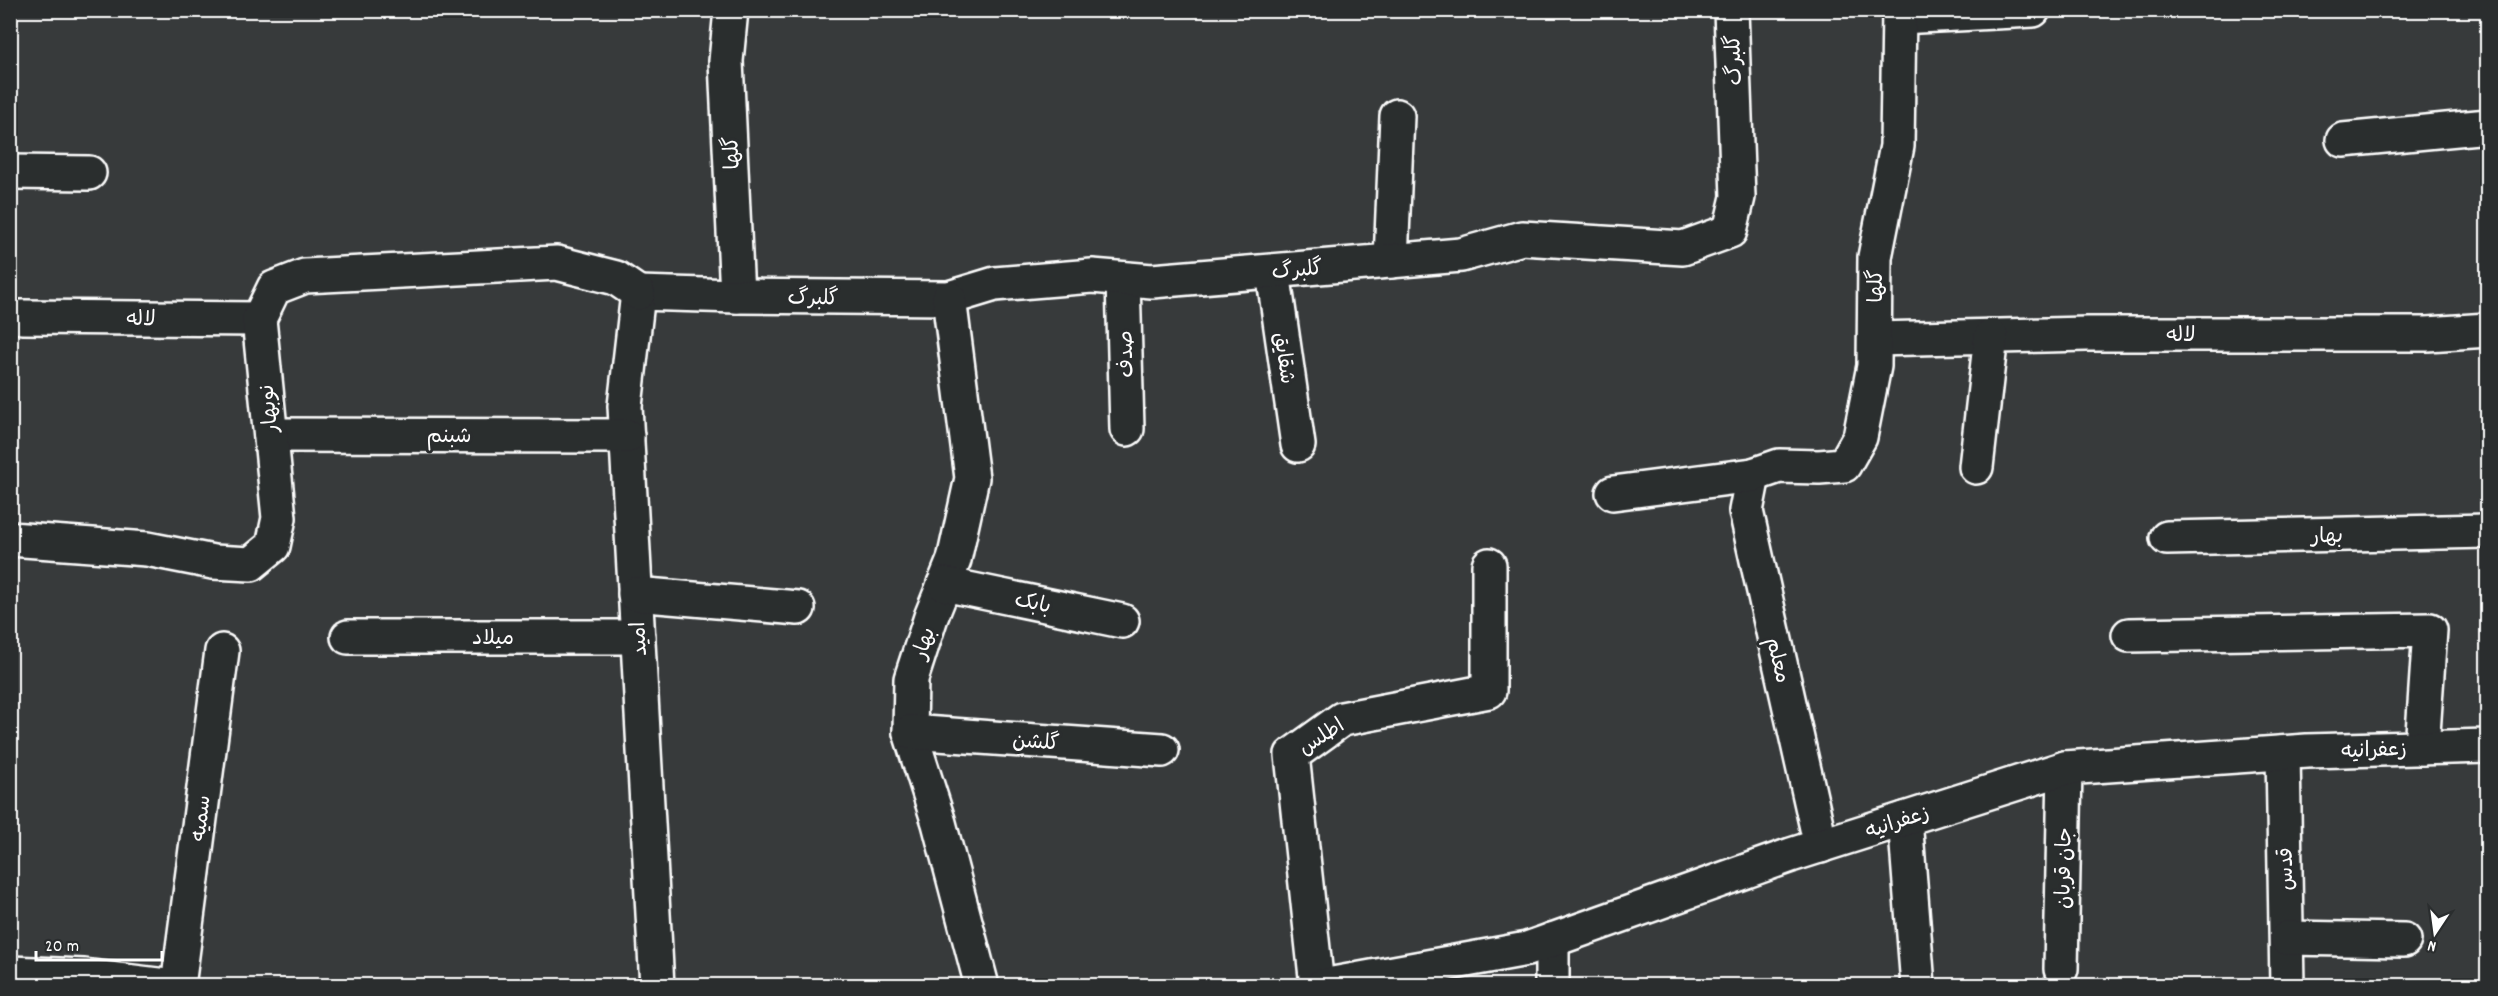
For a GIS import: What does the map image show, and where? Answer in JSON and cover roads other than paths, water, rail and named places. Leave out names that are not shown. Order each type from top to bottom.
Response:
[{"type":"street","name":"گلها","points":[[731,10],[726,61],[737,296]]},
{"type":"street","name":"گلبرگ","points":[[638,293],[949,298],[995,284],[1092,276],[1152,281],[1461,255],[1522,238],[1683,249],[1730,231],[1738,197],[1731,10]]},
{"type":"street","points":[[1899,14],[2033,10]]},
{"type":"street","name":"گلها","points":[[1753,475],[1779,466],[1844,465],[1860,437],[1874,366],[1875,257],[1897,146],[1899,14]]},
{"type":"street","points":[[1391,261],[1397,116]]},
{"type":"street","points":[[2343,140],[2487,126]]},
{"type":"street","points":[[10,172],[89,173]]},
{"type":"street","points":[[259,320],[274,288],[305,276],[557,263],[616,278],[638,293]]},
{"type":"street","name":"شقایق","points":[[1273,272],[1298,445]]},
{"type":"street","name":"صدف","points":[[1123,279],[1127,429]]},
{"type":"street","name":"امید","points":[[638,293],[625,406],[657,986]]},
{"type":"street","name":"بهار","points":[[949,298],[972,478],[954,560],[911,680],[910,732],[939,823],[982,986]]},
{"type":"street","name":"لاله","points":[[22,317],[259,320]]},
{"type":"street","name":"نوبهار","points":[[10,539],[147,549],[213,562],[251,564],[273,546],[279,518],[259,320]]},
{"type":"street","name":"لاله","points":[[1875,339],[2088,334],[2427,334],[2487,330]]},
{"type":"street","points":[[1976,467],[1991,336]]},
{"type":"street","name":"شبنم","points":[[271,435],[627,436]]},
{"type":"street","points":[[1613,493],[1753,475]]},
{"type":"street","name":"معلم","points":[[1753,475],[1746,511],[1821,846]]},
{"type":"street","name":"بهار","points":[[2167,538],[2487,531]]},
{"type":"street","name":"اطلس","points":[[1317,986],[1292,755],[1342,719],[1489,691],[1489,565]]},
{"type":"street","name":"بابک","points":[[944,584],[1122,621]]},
{"type":"street","points":[[635,594],[798,608]]},
{"type":"street","points":[[2129,635],[2430,630],[2422,748]]},
{"type":"street","name":"میلاد","points":[[348,637],[638,637]]},
{"type":"street","name":"سمیه","points":[[178,986],[222,651]]},
{"type":"street","name":"گلشن","points":[[910,732],[1162,750]]},
{"type":"street","name":"زعفرانیه","points":[[1322,986],[1527,949],[1821,846],[2065,768],[2283,753],[2487,746]]},
{"type":"street","name":"قدس","points":[[2283,753],[2288,986]]},
{"type":"street","name":"جان قربان","points":[[2061,969],[2065,768]]},
{"type":"street","points":[[1905,819],[1918,986]]},
{"type":"street","points":[[2287,938],[2404,940]]},
{"type":"street","points":[[1552,940],[1552,986]]},
{"type":"street","points":[[10,973],[84,976],[166,986]]}]
